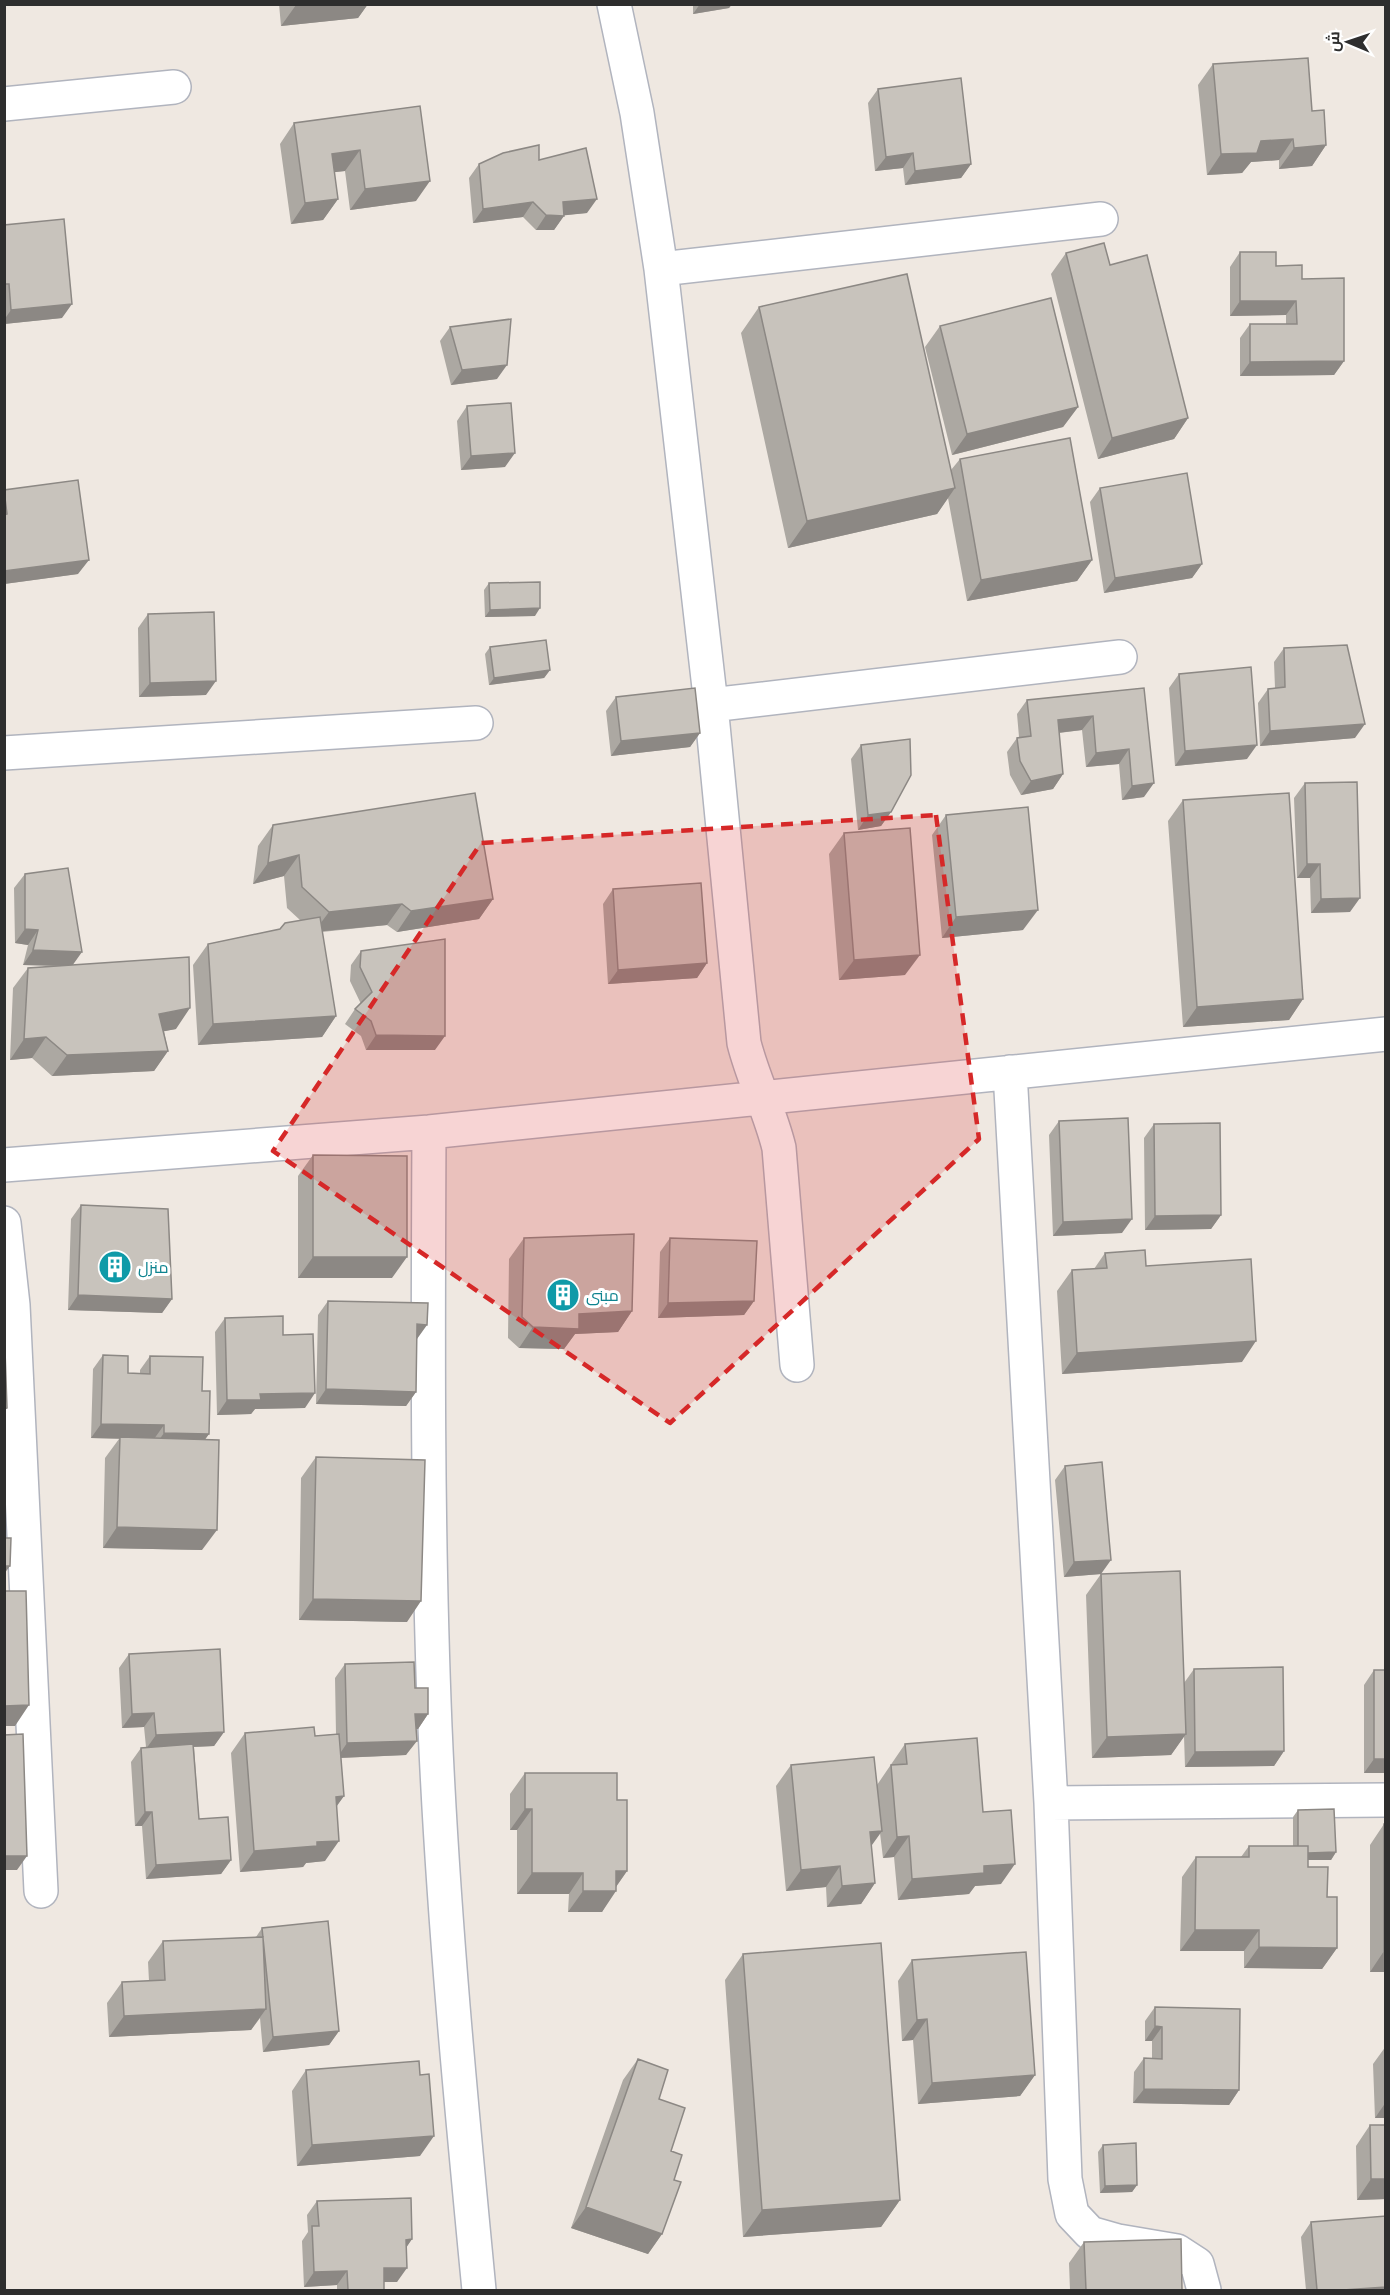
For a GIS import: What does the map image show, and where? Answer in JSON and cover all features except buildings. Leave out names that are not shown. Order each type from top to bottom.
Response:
[{"type":"street","points":[[614,4],[637,113],[661,269],[711,705],[744,1043],[751,1072],[773,1122],[779,1148],[797,1365]]},
{"type":"street","points":[[4,104],[174,87]]},
{"type":"street","points":[[661,269],[1101,219]]},
{"type":"street","points":[[711,705],[1120,657]]},
{"type":"street","points":[[4,753],[476,723]]},
{"type":"street","points":[[4,1165],[429,1132],[1386,1034]]},
{"type":"street","points":[[1010,1072],[1051,1803],[1065,2179],[1072,2214],[1089,2233],[1118,2241],[1177,2251],[1197,2264],[1204,2290]]},
{"type":"street","points":[[429,1132],[427,1431],[435,1729],[454,2026],[479,2290]]},
{"type":"street","points":[[4,1223],[13,1305],[41,1891]]},
{"type":"street","points":[[1051,1803],[1386,1800]]},
{"type":"highlighted area","points":[[936,815],[979,1139],[670,1423],[273,1151],[481,843]]},
{"type":"place","name":"منزل","points":[[115,1267]]},
{"type":"place","name":"مبنى","points":[[563,1295]]}]
